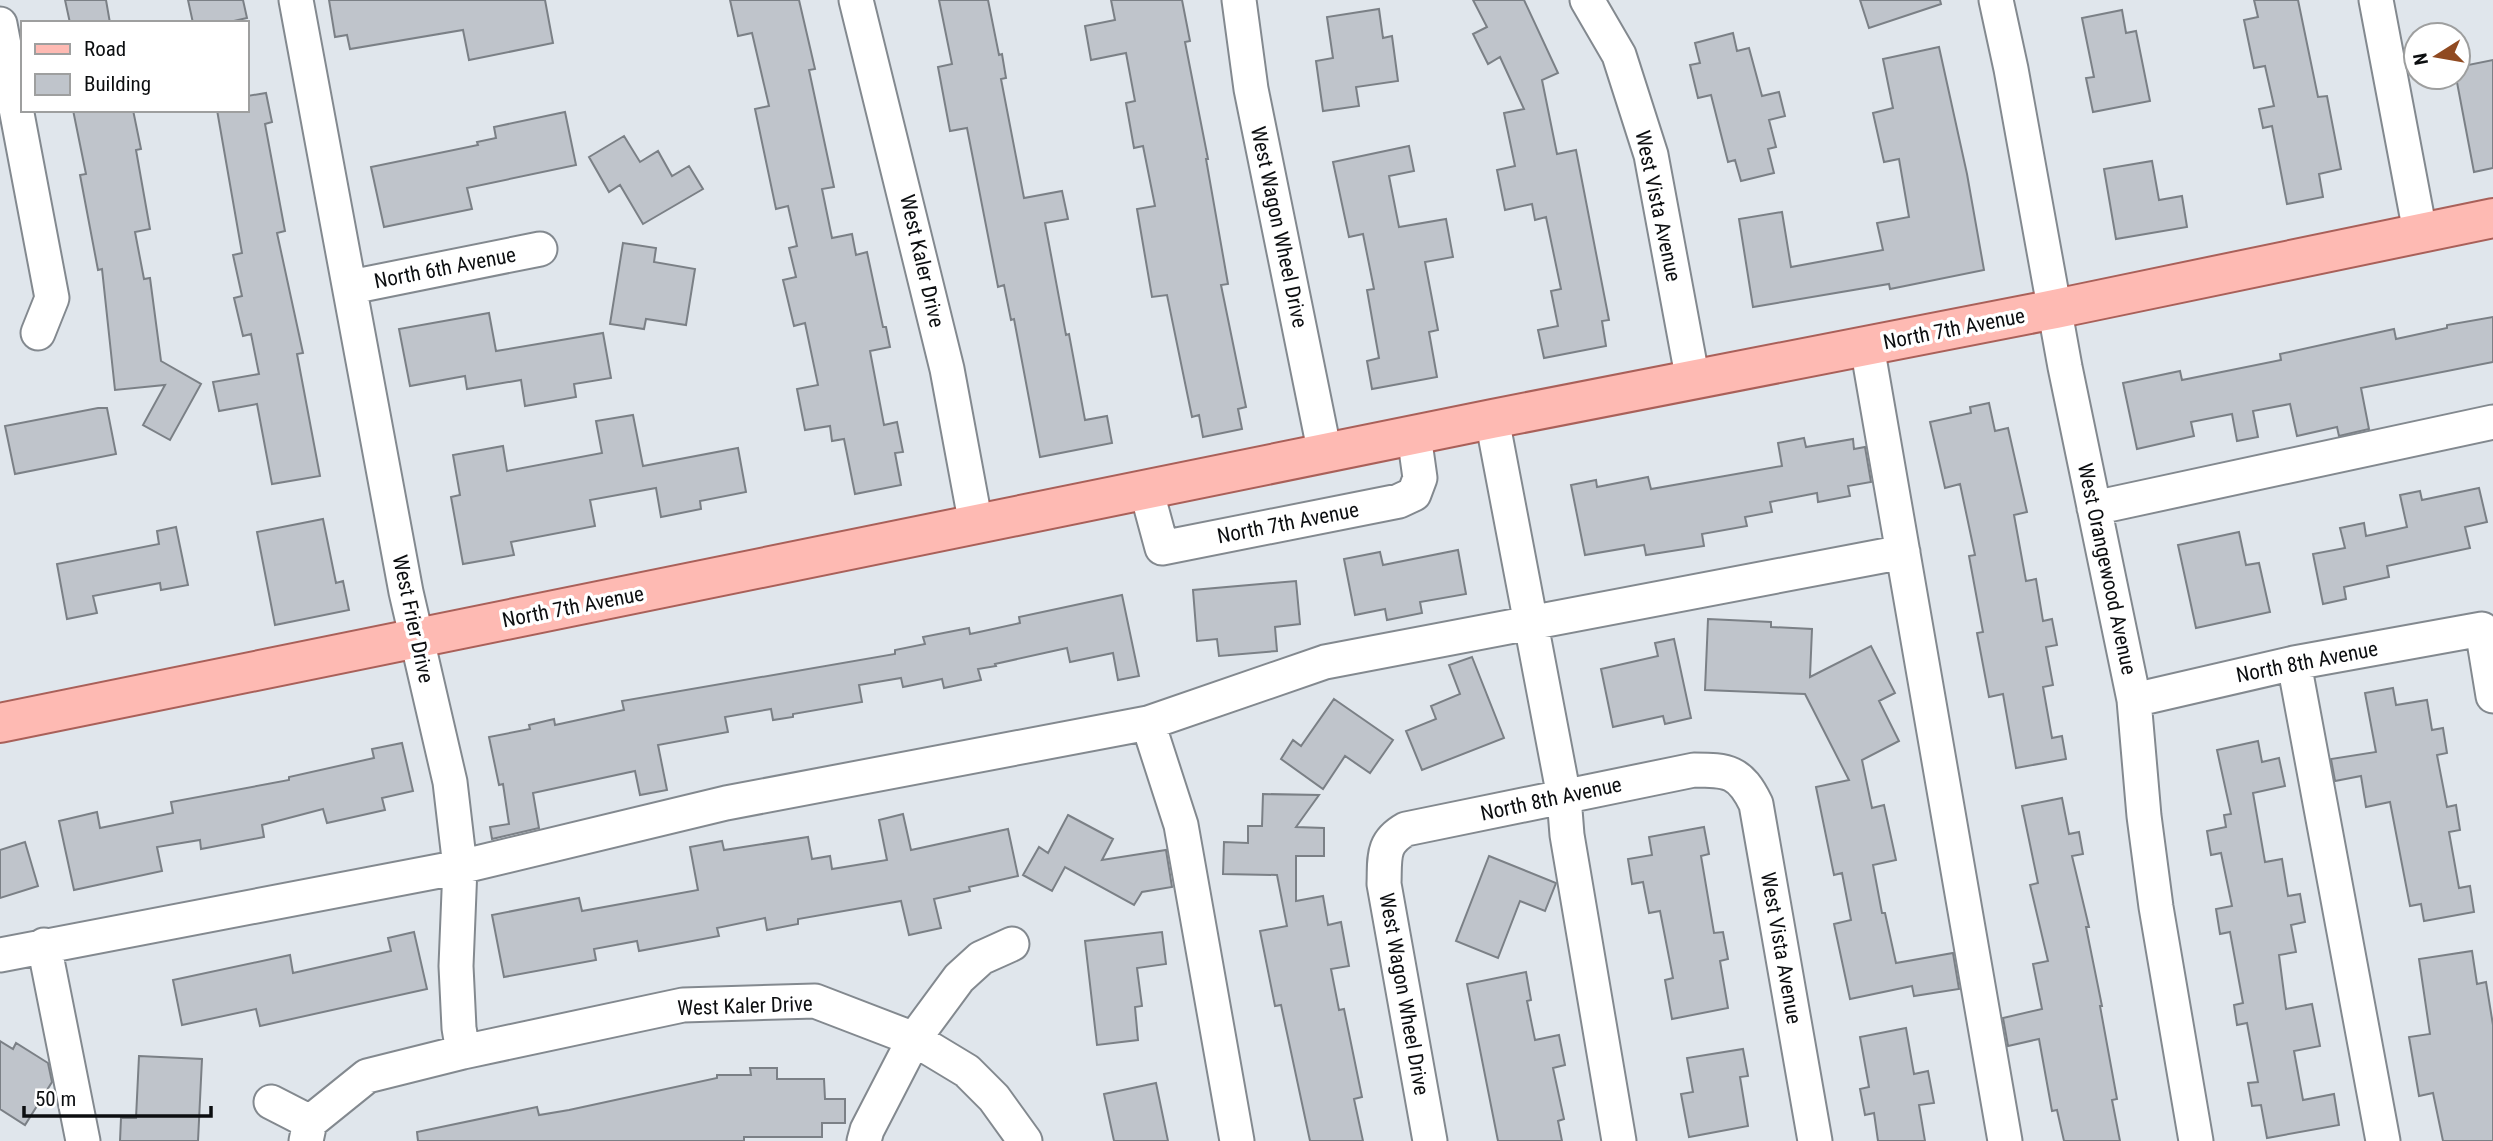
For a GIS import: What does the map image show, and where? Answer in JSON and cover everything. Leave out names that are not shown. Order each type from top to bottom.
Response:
[{"type":"main road","name":"North 7th Avenue","points":[[0,723],[2493,218]]},
{"type":"street","name":"West Frier Drive","points":[[296,0],[416,639],[450,782],[460,867],[456,966],[463,1052]]},
{"type":"street","name":"West Kaler Drive","points":[[856,0],[947,369],[976,525]]},
{"type":"street","name":"West Wagon Wheel Drive","points":[[1238,0],[1251,89],[1325,454]]},
{"type":"street","name":"West Vista Avenue","points":[[1587,0],[1619,55],[1651,155],[1693,381]]},
{"type":"street","name":"West Orangewood Avenue","points":[[1996,0],[2054,309],[2134,700],[2144,816],[2156,907],[2196,1141]]},
{"type":"street","points":[[2376,0],[2420,232]]},
{"type":"street","points":[[0,24],[52,298],[38,333]]},
{"type":"street","name":"North 6th Avenue","points":[[351,287],[540,250]]},
{"type":"street","points":[[1867,346],[2005,1141]]},
{"type":"street","points":[[1492,419],[1564,797],[1567,835],[1619,1141]]},
{"type":"street","points":[[2094,508],[2493,422]]},
{"type":"street","name":"North 7th Avenue","points":[[1146,489],[1162,548],[1399,501],[1414,494],[1420,478],[1414,435]]},
{"type":"street","points":[[0,955],[460,867],[726,803],[1148,723],[1325,662],[1903,552]]},
{"type":"street","name":"North 8th Avenue","points":[[2134,700],[2294,663],[2482,629],[2493,696]]},
{"type":"street","points":[[2294,663],[2383,1141]]},
{"type":"street","points":[[1148,723],[1181,825],[1237,1141]]},
{"type":"street","name":"North 8th Avenue","points":[[1387,846],[1393,837],[1406,829],[1694,770],[1723,770]]},
{"type":"street","name":"West Vista Avenue","points":[[1723,770],[1743,780],[1756,804],[1815,1141]]},
{"type":"street","name":"West Wagon Wheel Drive","points":[[1387,846],[1384,884],[1430,1141]]},
{"type":"street","points":[[864,1141],[867,1130],[914,1039],[959,978],[981,958],[1012,944]]},
{"type":"street","points":[[44,945],[83,1141]]},
{"type":"street","name":"West Kaler Drive","points":[[463,1052],[683,1005],[815,1001],[914,1039],[967,1071],[994,1098],[1026,1141]]},
{"type":"street","points":[[271,1102],[308,1132],[367,1076],[463,1052]]},
{"type":"building","points":[[65,0],[106,0],[110,21],[70,21]]},
{"type":"building","points":[[188,0],[243,0],[247,18],[234,21],[193,21]]},
{"type":"building","points":[[329,0],[545,0],[553,43],[469,60],[463,30],[350,49],[347,35],[335,37]]},
{"type":"building","points":[[730,0],[799,0],[815,69],[809,70],[834,187],[822,189],[832,238],[852,234],[856,255],[867,252],[883,327],[886,327],[890,347],[870,351],[884,425],[897,422],[903,452],[895,453],[901,485],[855,494],[844,439],[832,441],[830,426],[805,430],[797,389],[818,385],[805,323],[794,326],[783,280],[796,277],[789,248],[797,246],[788,206],[776,209],[755,109],[769,106],[752,33],[738,36]]},
{"type":"building","points":[[939,0],[988,0],[999,55],[1002,54],[1006,78],[1001,79],[1024,198],[1062,191],[1068,219],[1045,223],[1085,420],[1107,416],[1112,443],[1040,457],[1014,319],[1011,320],[1004,285],[998,287],[967,128],[950,131],[938,67],[952,64]]},
{"type":"building","points":[[1111,0],[1182,0],[1190,41],[1185,42],[1208,159],[1228,284],[1221,285],[1246,407],[1238,409],[1242,429],[1203,437],[1199,415],[1192,417],[1167,295],[1152,297],[1137,209],[1155,206],[1143,146],[1134,148],[1126,103],[1135,101],[1126,53],[1091,60],[1085,26],[1115,20]]},
{"type":"building","points":[[1473,0],[1524,0],[1558,73],[1542,80],[1557,154],[1576,150],[1609,320],[1602,321],[1606,346],[1544,358],[1538,330],[1558,326],[1551,291],[1561,289],[1546,217],[1535,220],[1532,204],[1505,210],[1497,170],[1515,166],[1504,113],[1524,109],[1500,57],[1488,64],[1473,34],[1487,27]]},
{"type":"building","points":[[1860,0],[1940,0],[1941,4],[1869,28]]},
{"type":"building","points":[[2254,0],[2298,0],[2318,97],[2327,96],[2341,169],[2319,174],[2323,197],[2287,204],[2272,126],[2263,128],[2259,109],[2274,106],[2265,66],[2254,68],[2244,20],[2258,17]]},
{"type":"building","points":[[1379,9],[1383,38],[1392,36],[1398,81],[1356,87],[1359,106],[1323,111],[1316,61],[1333,58],[1327,17]]},
{"type":"building","points":[[2122,10],[2126,33],[2136,31],[2150,101],[2093,112],[2086,78],[2094,77],[2082,18]]},
{"type":"building","points":[[1733,33],[1737,51],[1749,48],[1762,96],[1779,92],[1785,116],[1769,120],[1776,147],[1768,149],[1774,173],[1741,181],[1735,160],[1728,162],[1711,95],[1698,98],[1690,65],[1700,63],[1695,43]]},
{"type":"building","points":[[1939,47],[1967,174],[1984,270],[1890,289],[1889,284],[1753,307],[1739,219],[1782,212],[1791,267],[1883,250],[1877,223],[1909,217],[1899,159],[1884,162],[1873,113],[1893,108],[1883,59]]},
{"type":"building","points":[[2493,60],[2493,168],[2474,172],[2459,91],[2472,91],[2472,64]]},
{"type":"building","points":[[266,93],[272,122],[265,124],[285,231],[277,233],[303,353],[297,354],[320,476],[272,484],[257,404],[219,411],[213,382],[259,374],[251,334],[243,336],[234,298],[242,296],[233,255],[242,253],[217,112],[248,112],[248,96]]},
{"type":"building","points":[[73,112],[133,112],[141,149],[136,150],[150,229],[135,232],[144,279],[150,278],[161,361],[201,384],[170,440],[143,425],[165,385],[115,390],[102,269],[98,270],[80,175],[86,174]]},
{"type":"building","points":[[565,112],[576,165],[467,188],[472,209],[384,227],[371,167],[478,145],[477,142],[496,138],[494,127]]},
{"type":"building","points":[[624,136],[640,162],[658,151],[672,176],[689,166],[703,189],[643,224],[620,185],[609,192],[589,157]]},
{"type":"building","points":[[1409,146],[1414,171],[1389,176],[1399,227],[1446,219],[1453,257],[1425,262],[1438,330],[1429,332],[1437,377],[1372,389],[1367,361],[1379,358],[1367,290],[1374,289],[1363,234],[1349,237],[1333,162]]},
{"type":"building","points":[[2152,161],[2159,200],[2182,196],[2187,227],[2116,239],[2104,169]]},
{"type":"building","points":[[623,243],[656,248],[654,262],[695,269],[686,325],[646,319],[644,329],[610,324]]},
{"type":"building","points":[[489,313],[496,351],[603,333],[611,378],[574,384],[576,397],[525,406],[521,380],[467,389],[465,376],[410,386],[399,329]]},
{"type":"building","points":[[2493,317],[2493,362],[2361,388],[2369,429],[2339,436],[2337,427],[2297,436],[2290,404],[2253,411],[2258,437],[2237,441],[2232,414],[2191,422],[2194,436],[2137,449],[2123,383],[2180,371],[2182,380],[2281,360],[2280,354],[2394,329],[2396,339],[2447,328],[2447,325]]},
{"type":"building","points":[[1989,403],[1995,431],[2008,428],[2027,512],[2014,515],[2026,581],[2036,579],[2043,621],[2052,619],[2057,645],[2046,647],[2053,685],[2043,687],[2052,738],[2062,736],[2066,759],[2016,768],[2003,694],[1989,697],[1977,633],[1983,632],[1969,556],[1975,555],[1960,484],[1945,488],[1930,422],[1971,413],[1970,407]]},
{"type":"building","points":[[107,408],[116,454],[15,474],[5,426]]},
{"type":"building","points":[[633,415],[643,466],[738,448],[746,492],[700,501],[701,509],[661,517],[656,488],[590,500],[595,526],[511,542],[514,555],[463,564],[451,497],[460,495],[453,455],[503,446],[507,471],[602,453],[596,421]]},
{"type":"building","points":[[1804,438],[1806,447],[1853,439],[1854,449],[1865,447],[1871,482],[1848,486],[1850,496],[1818,502],[1817,493],[1770,502],[1772,512],[1745,517],[1747,526],[1702,534],[1704,546],[1646,555],[1644,545],[1585,555],[1571,485],[1596,480],[1597,487],[1648,477],[1651,489],[1782,466],[1778,443]]},
{"type":"building","points":[[2479,488],[2487,522],[2465,527],[2470,548],[2387,566],[2389,577],[2344,587],[2346,599],[2323,604],[2313,554],[2345,548],[2340,528],[2364,523],[2366,536],[2407,527],[2400,495],[2420,491],[2422,500]]},
{"type":"building","points":[[323,519],[336,583],[343,581],[349,610],[275,625],[257,532]]},
{"type":"building","points":[[176,527],[188,585],[161,590],[160,583],[93,596],[97,613],[67,619],[57,564],[159,544],[157,531]]},
{"type":"building","points":[[2239,532],[2246,565],[2259,563],[2270,612],[2196,628],[2178,545]]},
{"type":"building","points":[[1458,550],[1466,594],[1420,602],[1422,613],[1387,620],[1385,609],[1355,615],[1344,559],[1380,552],[1383,565]]},
{"type":"building","points":[[1296,581],[1300,624],[1275,627],[1277,651],[1219,656],[1217,639],[1197,641],[1193,590]]},
{"type":"building","points":[[1122,595],[1139,676],[1118,680],[1113,653],[1070,662],[1067,648],[978,669],[981,680],[944,688],[942,679],[903,687],[901,678],[859,685],[862,702],[773,720],[771,709],[725,717],[728,732],[658,745],[667,790],[640,795],[635,771],[533,793],[539,828],[492,839],[490,827],[509,824],[503,784],[499,785],[489,737],[530,729],[529,725],[554,719],[555,725],[624,710],[622,701],[895,654],[895,650],[925,644],[923,637],[969,628],[970,634],[1020,623],[1019,617]]},
{"type":"building","points":[[1708,619],[1771,622],[1771,627],[1812,629],[1810,677],[1871,646],[1895,693],[1879,701],[1899,741],[1862,760],[1872,808],[1884,805],[1896,860],[1873,865],[1882,913],[1885,913],[1896,963],[1953,953],[1959,989],[1914,996],[1912,986],[1850,999],[1834,924],[1851,920],[1842,873],[1834,875],[1816,787],[1849,780],[1805,694],[1705,690]]},
{"type":"building","points":[[1674,639],[1691,718],[1665,724],[1663,716],[1613,727],[1601,669],[1658,656],[1655,643]]},
{"type":"building","points":[[1472,657],[1504,738],[1422,770],[1406,731],[1436,719],[1431,706],[1460,694],[1449,665]]},
{"type":"building","points":[[2393,688],[2396,705],[2427,700],[2432,730],[2443,728],[2447,753],[2437,755],[2447,807],[2456,805],[2460,830],[2449,832],[2459,888],[2470,886],[2474,912],[2424,921],[2421,904],[2410,906],[2390,802],[2366,807],[2361,776],[2335,781],[2331,759],[2376,752],[2365,693]]},
{"type":"building","points":[[1334,699],[1393,740],[1370,773],[1345,756],[1323,789],[1281,759],[1293,740],[1301,746]]},
{"type":"building","points":[[2258,741],[2262,762],[2279,758],[2285,786],[2253,793],[2265,862],[2282,859],[2288,896],[2300,894],[2305,922],[2291,925],[2296,952],[2279,955],[2286,1009],[2312,1004],[2320,1046],[2294,1051],[2303,1100],[2334,1094],[2339,1125],[2267,1138],[2261,1105],[2252,1106],[2248,1083],[2258,1082],[2247,1023],[2237,1025],[2234,1005],[2243,1003],[2230,932],[2220,934],[2216,909],[2232,906],[2221,853],[2211,855],[2207,831],[2226,827],[2224,815],[2231,814],[2217,750]]},
{"type":"building","points":[[402,743],[413,791],[382,798],[385,810],[327,823],[323,809],[262,825],[264,837],[201,849],[200,840],[157,847],[162,871],[74,890],[59,821],[97,812],[100,828],[173,813],[171,802],[289,780],[289,777],[374,758],[372,749]]},
{"type":"building","points":[[1263,794],[1319,795],[1296,827],[1324,828],[1324,856],[1296,856],[1296,901],[1323,896],[1328,925],[1341,922],[1349,966],[1331,969],[1339,1010],[1344,1009],[1362,1097],[1354,1099],[1363,1141],[1310,1141],[1281,1005],[1275,1006],[1260,931],[1287,926],[1277,875],[1223,874],[1224,842],[1248,843],[1248,826],[1262,826]]},
{"type":"building","points":[[2062,798],[2069,834],[2079,832],[2083,854],[2072,856],[2089,927],[2086,927],[2117,1099],[2112,1100],[2120,1141],[2064,1141],[2057,1110],[2052,1111],[2039,1039],[2008,1046],[2003,1018],[2042,1009],[2033,964],[2048,961],[2030,885],[2038,883],[2022,806]]},
{"type":"building","points":[[903,814],[911,850],[1008,829],[1018,876],[969,887],[970,891],[934,899],[941,928],[909,935],[901,901],[798,919],[798,924],[767,930],[765,918],[717,928],[719,936],[639,951],[637,941],[594,949],[596,960],[504,977],[492,915],[579,898],[582,911],[698,890],[690,847],[722,841],[724,850],[808,837],[812,859],[830,856],[832,869],[887,860],[879,820]]},
{"type":"building","points":[[1068,815],[1113,839],[1102,860],[1166,850],[1172,887],[1142,892],[1134,905],[1065,867],[1052,891],[1023,875],[1039,847],[1048,853]]},
{"type":"building","points":[[1704,827],[1709,854],[1701,856],[1714,933],[1723,932],[1728,959],[1720,961],[1728,1008],[1672,1019],[1665,980],[1673,978],[1660,911],[1649,913],[1643,882],[1632,884],[1628,859],[1652,855],[1649,837]]},
{"type":"building","points":[[25,842],[38,886],[0,898],[0,850]]},
{"type":"building","points":[[1489,856],[1556,883],[1545,911],[1520,901],[1498,958],[1456,941]]},
{"type":"building","points":[[414,932],[427,989],[260,1026],[256,1009],[182,1025],[173,980],[290,955],[293,973],[391,951],[388,938]]},
{"type":"building","points":[[1162,932],[1166,964],[1137,968],[1142,1006],[1135,1007],[1138,1040],[1097,1045],[1085,941]]},
{"type":"building","points":[[2472,951],[2477,984],[2486,982],[2493,1025],[2493,1141],[2443,1141],[2433,1093],[2419,1096],[2409,1037],[2430,1034],[2419,959]]},
{"type":"building","points":[[1526,972],[1531,1000],[1527,1001],[1535,1040],[1559,1035],[1565,1065],[1553,1068],[1564,1119],[1558,1121],[1562,1141],[1498,1141],[1467,984]]},
{"type":"building","points":[[1906,1028],[1914,1074],[1928,1071],[1934,1103],[1919,1105],[1925,1141],[1878,1141],[1874,1113],[1865,1115],[1860,1089],[1869,1087],[1860,1037]]},
{"type":"building","points":[[0,1041],[13,1049],[16,1043],[48,1063],[52,1082],[25,1125],[0,1109]]},
{"type":"building","points":[[1743,1049],[1748,1076],[1740,1077],[1748,1126],[1689,1137],[1681,1094],[1693,1092],[1687,1058]]},
{"type":"building","points":[[139,1056],[202,1059],[198,1141],[120,1141],[121,1118],[136,1118]]},
{"type":"building","points":[[750,1068],[777,1068],[777,1079],[824,1079],[825,1099],[845,1099],[845,1123],[822,1123],[822,1137],[744,1137],[744,1141],[418,1141],[417,1132],[537,1107],[539,1115],[569,1110],[717,1078],[717,1075],[751,1075]]},
{"type":"building","points":[[1156,1083],[1168,1141],[1114,1141],[1104,1094]]}]
